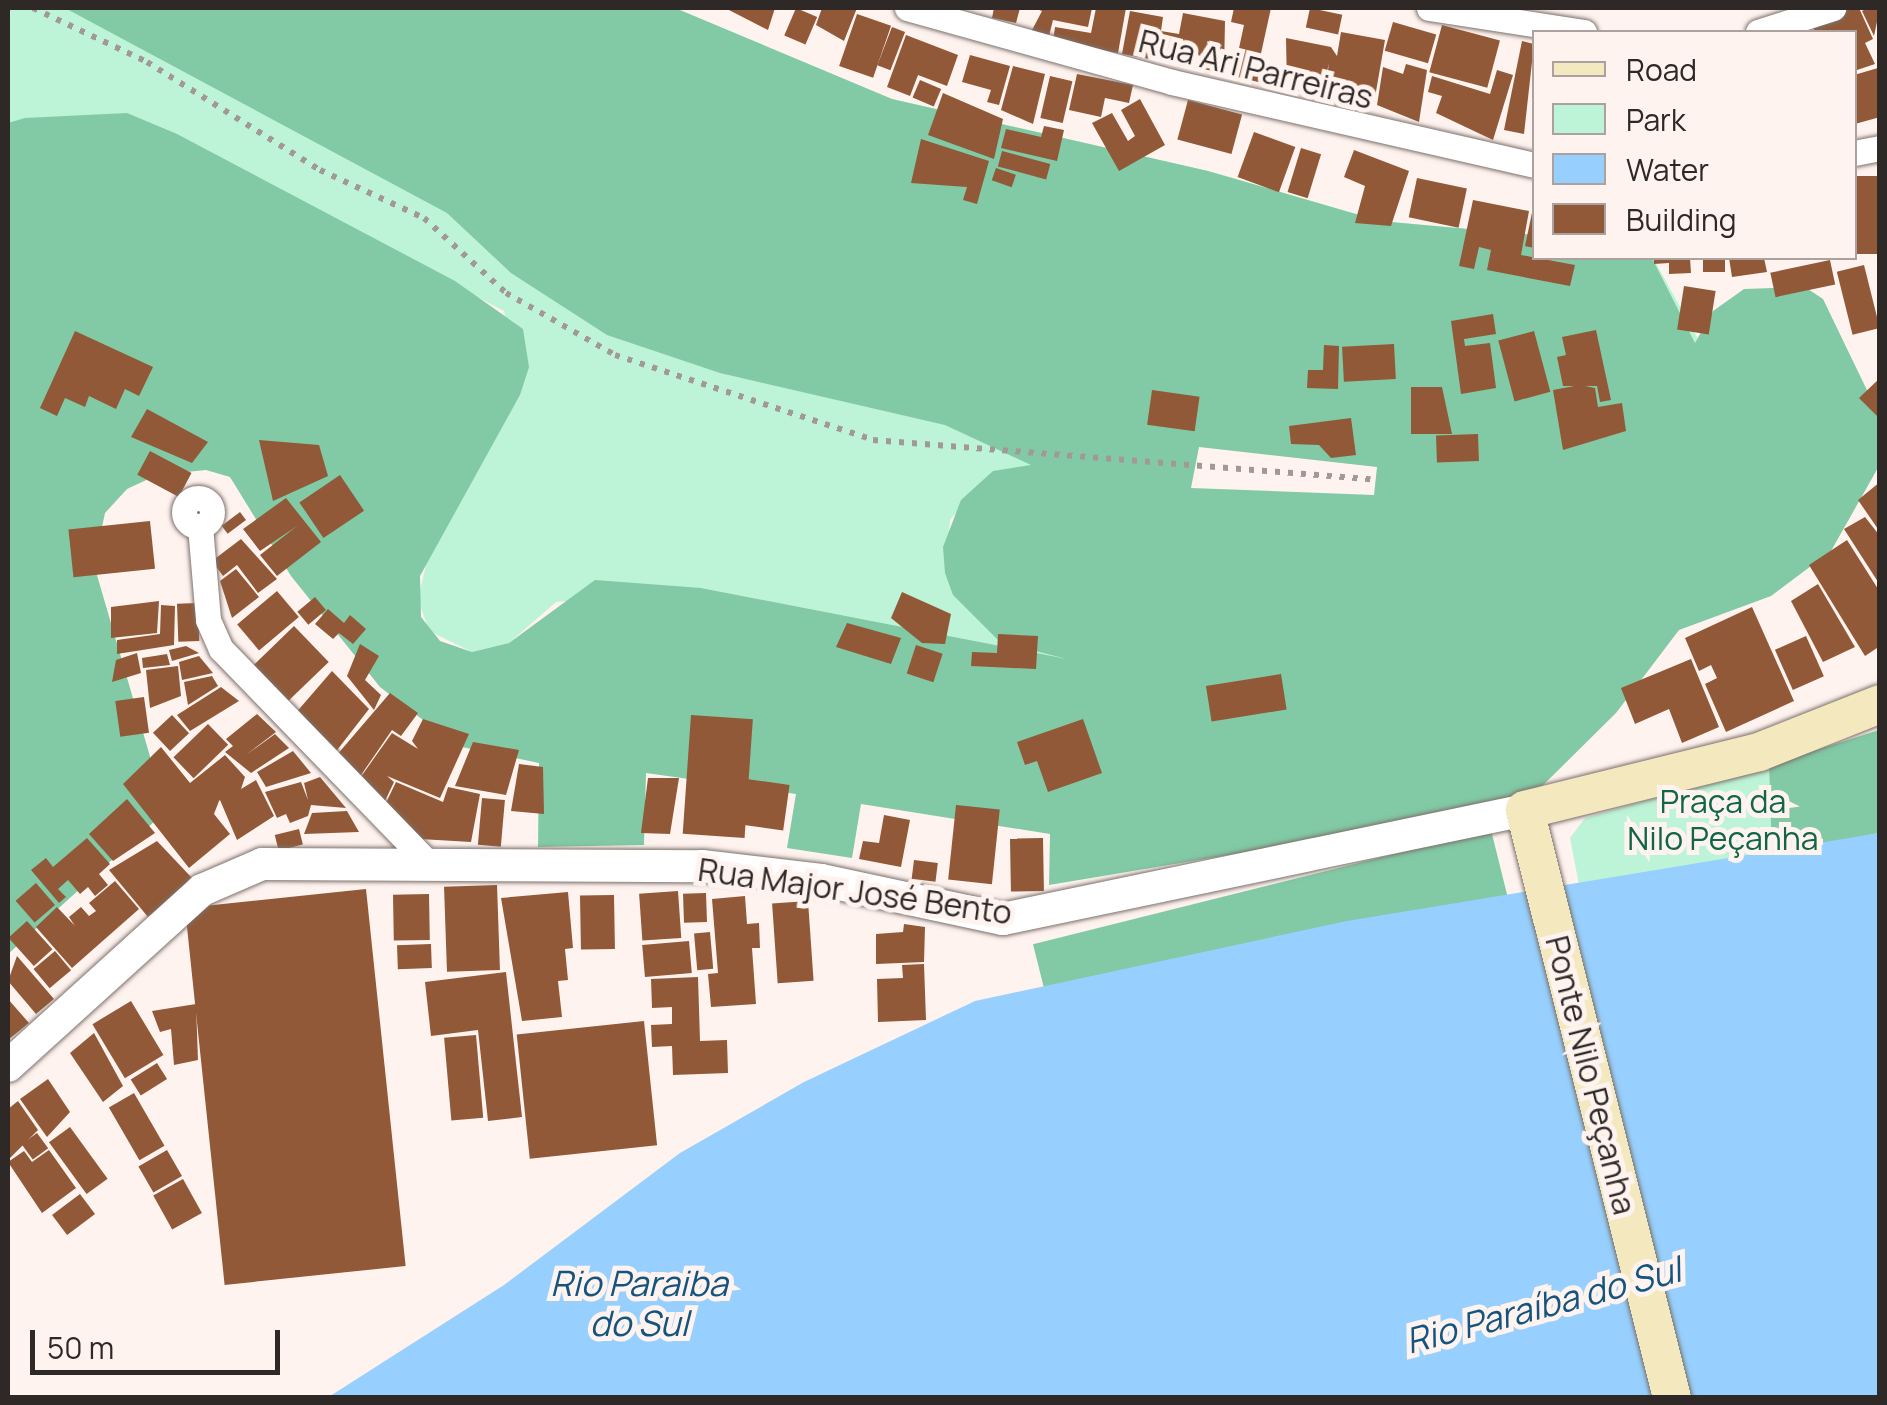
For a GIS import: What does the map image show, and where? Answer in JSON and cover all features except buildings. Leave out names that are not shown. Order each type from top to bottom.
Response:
[{"type":"main road","points":[[1529,824],[1758,752],[1864,711],[1880,688]]},
{"type":"main road","name":"Ponte Nilo Peçanha","points":[[1529,824],[1672,1398]]},
{"type":"street","name":"Rua Ari Parreiras","points":[[907,8],[1172,82],[1532,166]]},
{"type":"street","points":[[1429,8],[1571,30]]},
{"type":"street","points":[[1764,30],[1833,8]]},
{"type":"street","points":[[200,526],[208,620],[221,649],[430,865]]},
{"type":"street","name":"Rua Major José Bento","points":[[8,1066],[220,878],[280,861],[702,866],[821,880],[1003,920],[1529,824]]},
{"type":"path","points":[[33,8],[147,62],[320,170],[424,218],[506,293],[615,355],[874,440],[1370,479]]},
{"type":"green space","points":[[8,8],[675,8],[892,99],[1208,171],[1380,221],[1532,235],[1532,260],[1654,260],[1698,339],[1670,384],[1263,453],[1200,446],[993,471],[950,520],[945,573],[1086,664],[701,588],[556,602],[509,643],[472,652],[429,631],[418,599],[430,548],[520,395],[504,311],[127,113],[8,123]]},
{"type":"green space","points":[[65,8],[675,8],[892,99],[1208,171],[1380,221],[1532,235],[1532,260],[1653,260],[1695,343],[1713,311],[1744,289],[1805,287],[1823,299],[1878,413],[1879,466],[1831,551],[1771,596],[1679,630],[1616,713],[1522,806],[1049,885],[1050,834],[861,804],[852,858],[787,848],[796,794],[646,773],[644,845],[538,847],[539,763],[457,746],[380,687],[291,576],[230,477],[206,470],[157,475],[127,489],[105,513],[94,565],[166,811],[8,954],[8,123],[25,118],[127,113],[177,134],[455,281],[523,329],[529,367],[520,395],[420,576],[421,617],[440,641],[472,652],[509,643],[595,580],[701,588],[1067,659],[1000,642],[953,595],[945,573],[943,547],[961,500],[993,471],[1031,465],[945,425],[720,373],[607,335],[511,273],[447,213]],"holes":[[[1199,447],[1377,467],[1374,495],[1191,488]]]},
{"type":"green space","points":[[1879,730],[1879,833],[1772,854],[1769,765]]},
{"type":"green space","name":"Praça da Nilo Peçanha","points":[[1769,765],[1772,854],[1579,885],[1570,838],[1585,818]]},
{"type":"green space","points":[[1491,830],[1513,920],[1056,1034],[1033,944]]},
{"type":"water","points":[[1879,833],[1879,1397],[327,1398],[504,1285],[680,1153],[804,1082],[975,1001],[1347,921]]},
{"type":"water label","name":"Rio Paraiba do Sul","points":[[639,1303]]},
{"type":"water label","name":"Rio Paraíba do Sul","points":[[1543,1305]]}]
